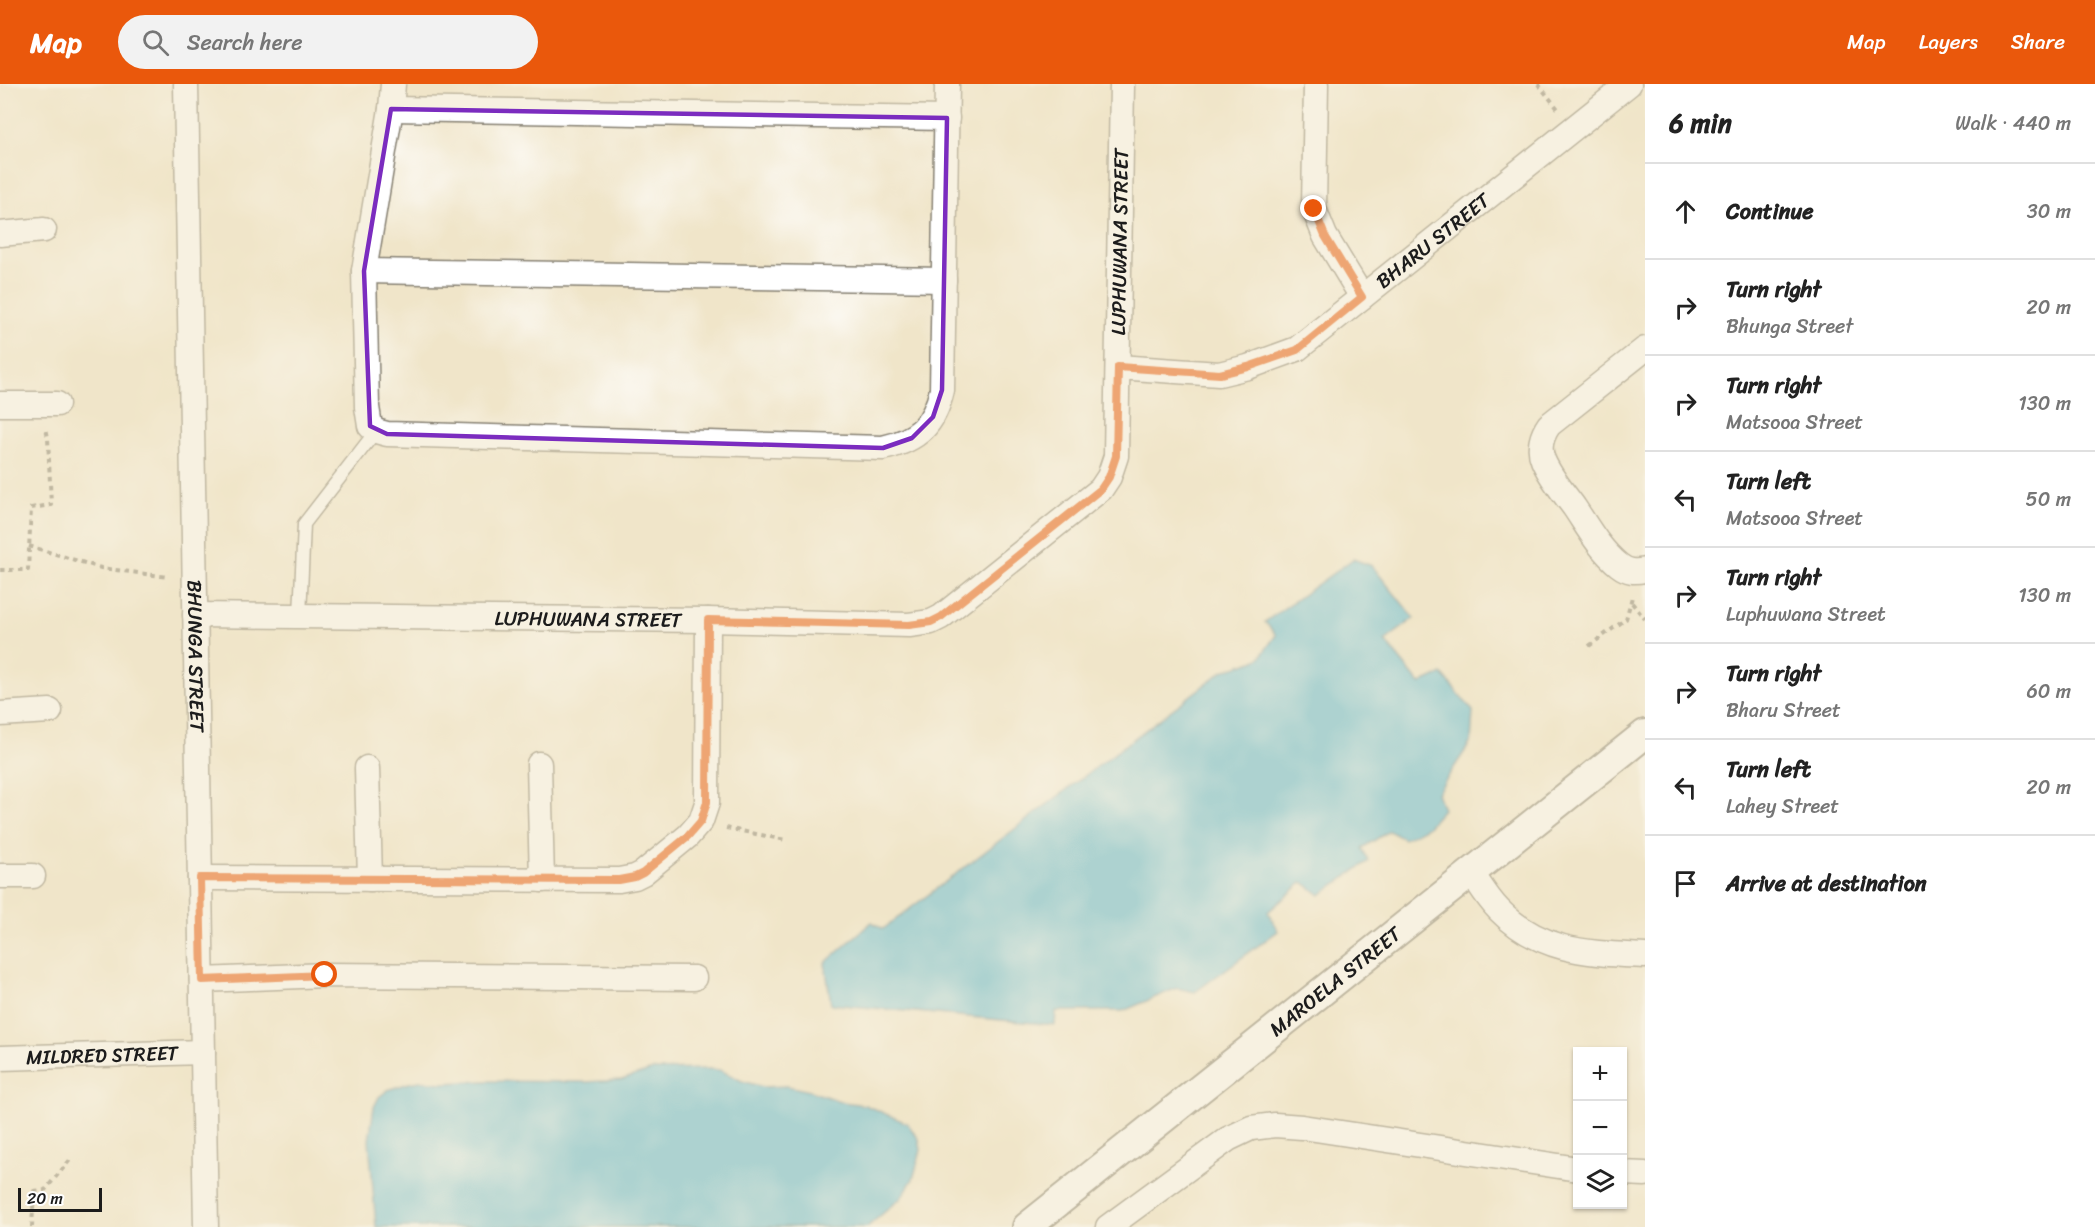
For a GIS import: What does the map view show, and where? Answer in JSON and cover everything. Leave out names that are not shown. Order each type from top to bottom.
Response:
[{"type":"street","name":"BHUNGA STREET","points":[[186,84],[206,1227]]},
{"type":"street","points":[[393,84],[391,109],[364,271],[367,407],[370,426],[376,431],[387,434],[883,448],[912,438],[924,428],[933,417],[942,390],[947,84]]},
{"type":"street","name":"LUPHUWANA STREET","points":[[195,615],[708,620],[909,625],[931,622],[941,617],[1090,498],[1105,483],[1114,467],[1118,367],[1122,84]]},
{"type":"street","points":[[1316,84],[1314,209],[1325,236],[1362,297]]},
{"type":"street","name":"BHARU STREET","points":[[1118,367],[1220,374],[1297,350],[1629,84]]},
{"type":"street","points":[[391,109],[947,118]]},
{"type":"street","points":[[0,234],[44,230]]},
{"type":"street","points":[[364,271],[944,280]]},
{"type":"street","points":[[1640,571],[1621,567],[1606,552],[1551,476],[1542,459],[1541,445],[1549,425],[1645,349]]},
{"type":"street","points":[[0,404],[48,404]]},
{"type":"street","points":[[200,878],[619,880],[635,877],[696,828],[705,812],[707,802],[708,620]]},
{"type":"street","points":[[0,714],[50,711]]},
{"type":"street","name":"MAROELA STREET","points":[[1027,1227],[1645,734]]},
{"type":"street","points":[[539,764],[542,880]]},
{"type":"street","points":[[367,768],[370,879]]},
{"type":"street","points":[[1471,872],[1498,909],[1532,935],[1578,952],[1645,956]]},
{"type":"street","points":[[0,876],[33,876]]},
{"type":"street","points":[[202,980],[325,975],[694,978]]},
{"type":"street","name":"MILDRED STREET","points":[[0,1058],[203,1052]]},
{"type":"street","points":[[1108,1227],[1228,1138],[1251,1128],[1275,1125],[1302,1127],[1573,1168]]},
{"type":"street","points":[[1627,1173],[1645,1174]]},
{"type":"lane","points":[[300,616],[304,524],[376,431]]},
{"type":"path","points":[[0,570],[28,570],[31,508],[51,505],[48,404]]},
{"type":"path","points":[[29,546],[101,568],[195,581]]},
{"type":"path","points":[[1589,646],[1626,619],[1640,571]]},
{"type":"path","points":[[1632,603],[1645,619]]},
{"type":"path","points":[[696,828],[720,827],[786,840]]},
{"type":"path","points":[[32,1227],[34,1191],[45,1190],[70,1160]]},
{"type":"highlighted area","points":[[391,109],[947,118],[942,390],[933,417],[912,438],[883,448],[387,434],[370,426],[364,271]]},
{"type":"water","points":[[1353,559],[1372,566],[1414,618],[1385,641],[1420,684],[1442,674],[1473,711],[1471,742],[1437,793],[1443,809],[1427,827],[1404,839],[1389,831],[1362,848],[1369,861],[1320,895],[1303,882],[1268,912],[1278,931],[1195,992],[1177,988],[1123,1011],[1056,1011],[1055,1025],[831,1004],[825,963],[872,922],[883,929],[1223,671],[1259,659],[1276,635],[1265,622]]},
{"type":"water","points":[[653,1070],[720,1070],[742,1081],[763,1087],[787,1086],[843,1102],[865,1105],[907,1123],[919,1139],[921,1150],[913,1179],[901,1198],[867,1227],[376,1227],[369,1140],[374,1107],[379,1097],[388,1090],[420,1081],[443,1083],[586,1082],[621,1080]]},
{"type":"route","points":[[325,975],[202,980],[200,878],[626,880],[643,873],[688,836],[701,821],[705,812],[707,802],[708,620],[909,625],[931,622],[941,617],[1101,489],[1114,467],[1116,456],[1118,367],[1220,374],[1248,367],[1297,350],[1362,297],[1325,236],[1314,209]]}]
